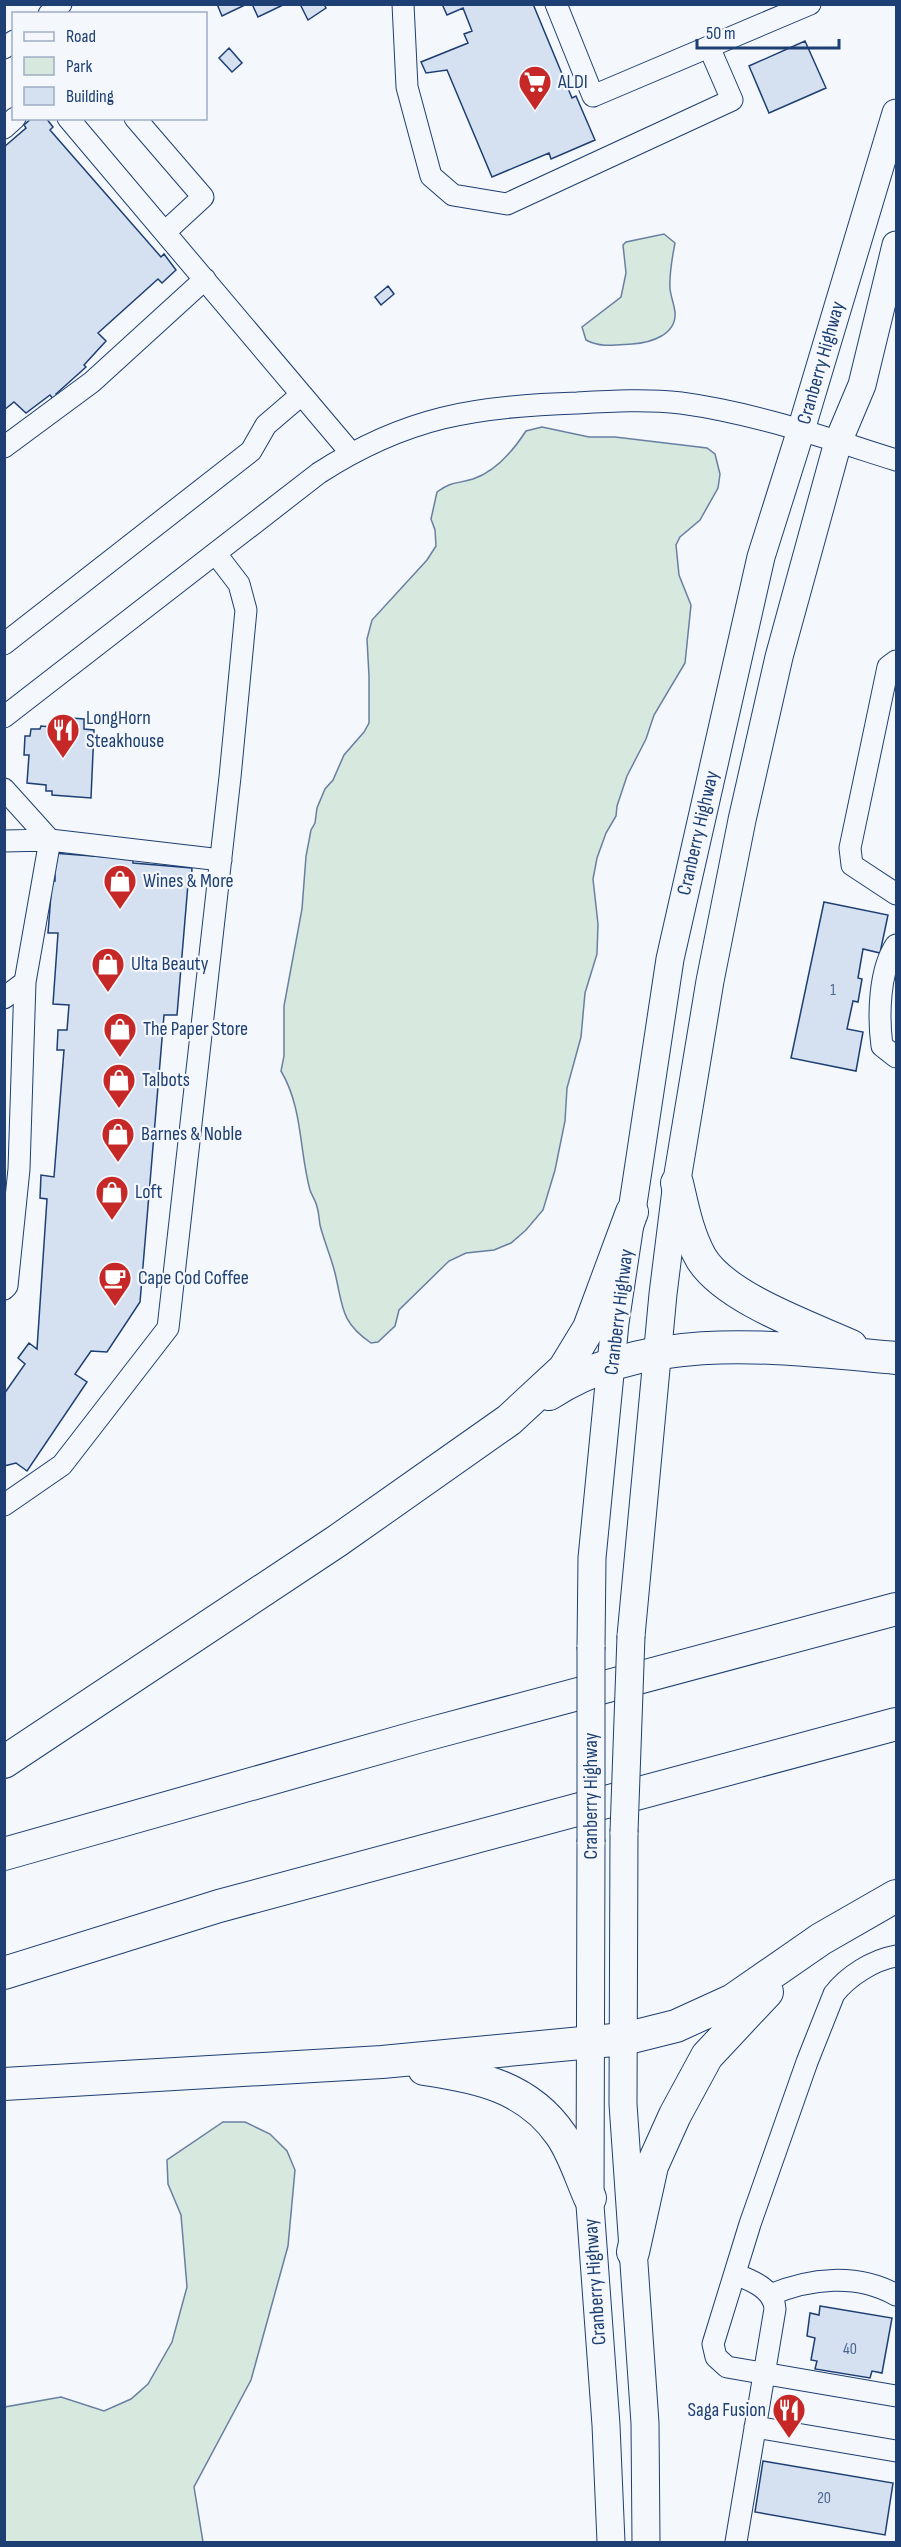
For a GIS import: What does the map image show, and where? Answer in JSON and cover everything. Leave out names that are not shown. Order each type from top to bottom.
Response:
[{"type":"highway","points":[[677,1184],[690,1232],[702,1258],[713,1273],[769,1310],[885,1357]]},
{"type":"highway","points":[[509,1420],[564,1369],[589,1328],[632,1212]]},
{"type":"highway","points":[[4,1762],[337,1541],[562,1385],[611,1365],[657,1354],[703,1349],[788,1348],[885,1357]]},
{"type":"highway","points":[[4,1854],[409,1739],[897,1609]]},
{"type":"highway","points":[[4,1972],[219,1906],[897,1724]]},
{"type":"highway","points":[[4,2084],[382,2062],[624,2038],[676,2026],[733,2000],[821,1939],[897,1896]]},
{"type":"highway","points":[[633,2252],[652,2166],[675,2115],[707,2056],[751,2007],[821,1939]]},
{"type":"highway","points":[[382,2062],[482,2080],[510,2089],[546,2117],[561,2135],[590,2198]]},
{"type":"main road","name":"Cranberry Highway","points":[[611,2542],[606,2425],[590,2198],[592,1558],[611,1365],[670,959],[761,557],[801,430],[850,260],[897,113]]},
{"type":"main road","name":"Cranberry Highway","points":[[646,2542],[645,2423],[623,2104],[624,1832],[631,1636],[657,1354],[677,1184],[710,981],[742,820],[779,657],[838,442],[862,385],[897,245]]},
{"type":"street","points":[[403,4],[407,87],[431,176],[453,195],[507,204],[732,100],[709,47]]},
{"type":"street","points":[[556,4],[593,96],[810,4]]},
{"type":"street","points":[[70,120],[351,453]]},
{"type":"street","points":[[137,120],[203,197],[165,232]]},
{"type":"street","points":[[4,447],[92,382],[205,279]]},
{"type":"street","points":[[4,644],[251,451],[266,424],[302,394]]},
{"type":"street","points":[[4,717],[319,473],[351,453],[397,431],[445,416],[489,407],[657,401],[681,403],[801,430],[897,460]]},
{"type":"street","points":[[4,1506],[62,1465],[168,1328],[221,860],[246,610],[239,584],[216,554]]},
{"type":"street","points":[[897,661],[888,667],[850,848],[852,865],[897,894]]},
{"type":"street","points":[[4,789],[50,840]]},
{"type":"street","points":[[4,842],[50,840],[221,860]]},
{"type":"street","points":[[4,1289],[7,1286],[19,1169],[25,982],[50,840]]},
{"type":"street","points":[[897,945],[888,956],[879,1018],[882,1046],[897,1057]]},
{"type":"street","points":[[4,998],[25,982]]},
{"type":"street","points":[[897,1956],[861,1970],[841,1985],[834,1994],[807,2062],[713,2344],[716,2358],[727,2367],[897,2396]]},
{"type":"street","points":[[735,2274],[754,2282],[770,2295],[776,2309],[736,2542]]},
{"type":"street","points":[[770,2295],[797,2284],[831,2280],[876,2287],[897,2295]]},
{"type":"street","points":[[755,2427],[897,2451]]},
{"type":"green space","points":[[664,234],[675,243],[670,277],[675,312],[672,327],[654,340],[639,343],[603,345],[586,340],[582,327],[621,297],[626,273],[623,245],[626,242]]},
{"type":"green space","points":[[542,427],[589,437],[615,437],[707,448],[715,454],[720,474],[718,488],[700,520],[680,537],[676,545],[679,575],[691,605],[685,663],[654,715],[646,739],[627,776],[616,816],[606,833],[597,858],[593,879],[598,924],[597,954],[585,993],[581,1037],[567,1088],[565,1121],[555,1170],[543,1210],[511,1243],[494,1250],[466,1253],[449,1261],[399,1310],[395,1326],[378,1342],[371,1343],[353,1328],[344,1313],[319,1214],[306,1175],[297,1114],[281,1071],[284,1056],[284,1006],[302,909],[306,856],[317,808],[325,789],[333,780],[344,755],[369,723],[367,639],[372,620],[427,560],[436,546],[435,530],[431,519],[437,492],[451,484],[473,479],[489,471],[510,453],[526,431]]},
{"type":"green space","points":[[223,2122],[245,2122],[270,2134],[287,2151],[295,2170],[288,2246],[251,2380],[194,2487],[203,2542],[5,2542],[5,2407],[61,2397],[104,2411],[131,2399],[148,2384],[172,2342],[187,2287],[181,2215],[168,2184],[167,2160]]},
{"type":"building","points":[[217,4],[247,4],[222,16]]},
{"type":"building","points":[[252,4],[285,4],[258,17]]},
{"type":"building","points":[[300,4],[324,4],[326,8],[308,20]]},
{"type":"building","points":[[442,4],[533,4],[572,98],[576,96],[595,140],[551,159],[549,153],[492,177],[447,70],[426,73],[421,62],[468,43],[464,34],[472,31],[463,8],[447,15]]},
{"type":"building","points":[[805,41],[826,88],[769,113],[749,66]]},
{"type":"building","points":[[229,48],[242,63],[232,72],[219,58]]},
{"type":"building","points":[[30,120],[48,120],[53,127],[50,130],[161,257],[164,254],[176,270],[162,283],[158,279],[98,333],[106,341],[84,365],[86,367],[56,394],[58,396],[54,400],[50,395],[26,413],[14,402],[4,410],[4,147],[26,128],[24,125]]},
{"type":"building","points":[[388,286],[394,294],[381,305],[375,297]]},
{"type":"building","points":[[71,718],[84,719],[84,729],[94,730],[91,798],[52,795],[52,791],[46,791],[46,785],[27,783],[29,755],[24,755],[25,736],[30,736],[31,729],[40,729],[41,726],[68,732]]},
{"type":"building","points":[[52,853],[133,859],[133,863],[192,868],[191,884],[188,884],[177,1015],[164,1015],[140,1302],[107,1352],[91,1351],[75,1374],[87,1382],[27,1471],[16,1463],[4,1466],[4,1394],[25,1364],[18,1358],[29,1343],[37,1349],[47,1199],[40,1198],[41,1175],[54,1177],[64,1050],[57,1050],[58,1030],[67,1030],[69,1005],[53,1004],[58,933],[48,933],[52,881],[55,881],[55,875],[50,875]]},
{"type":"building","points":[[824,902],[888,915],[880,953],[863,949],[858,978],[862,979],[858,1002],[853,1001],[847,1029],[863,1032],[856,1071],[791,1058]]},
{"type":"building","points":[[820,2306],[892,2318],[882,2373],[872,2371],[870,2378],[815,2369],[817,2361],[811,2360],[815,2338],[807,2336],[810,2313],[819,2315]]},
{"type":"building","points":[[763,2461],[893,2483],[885,2535],[755,2512]]},
{"type":"place","name":"ALDI","points":[[535,111]]},
{"type":"place","name":"LongHorn Steakhouse","points":[[63,759]]},
{"type":"place","name":"Wines & More","points":[[120,910]]},
{"type":"place","name":"Ulta Beauty","points":[[108,993]]},
{"type":"place","name":"The Paper Store","points":[[120,1058]]},
{"type":"place","name":"Talbots","points":[[119,1109]]},
{"type":"place","name":"Barnes & Noble","points":[[118,1163]]},
{"type":"place","name":"Loft","points":[[112,1221]]},
{"type":"place","name":"Cape Cod Coffee","points":[[115,1307]]},
{"type":"place","name":"Saga Fusion","points":[[789,2439]]}]
